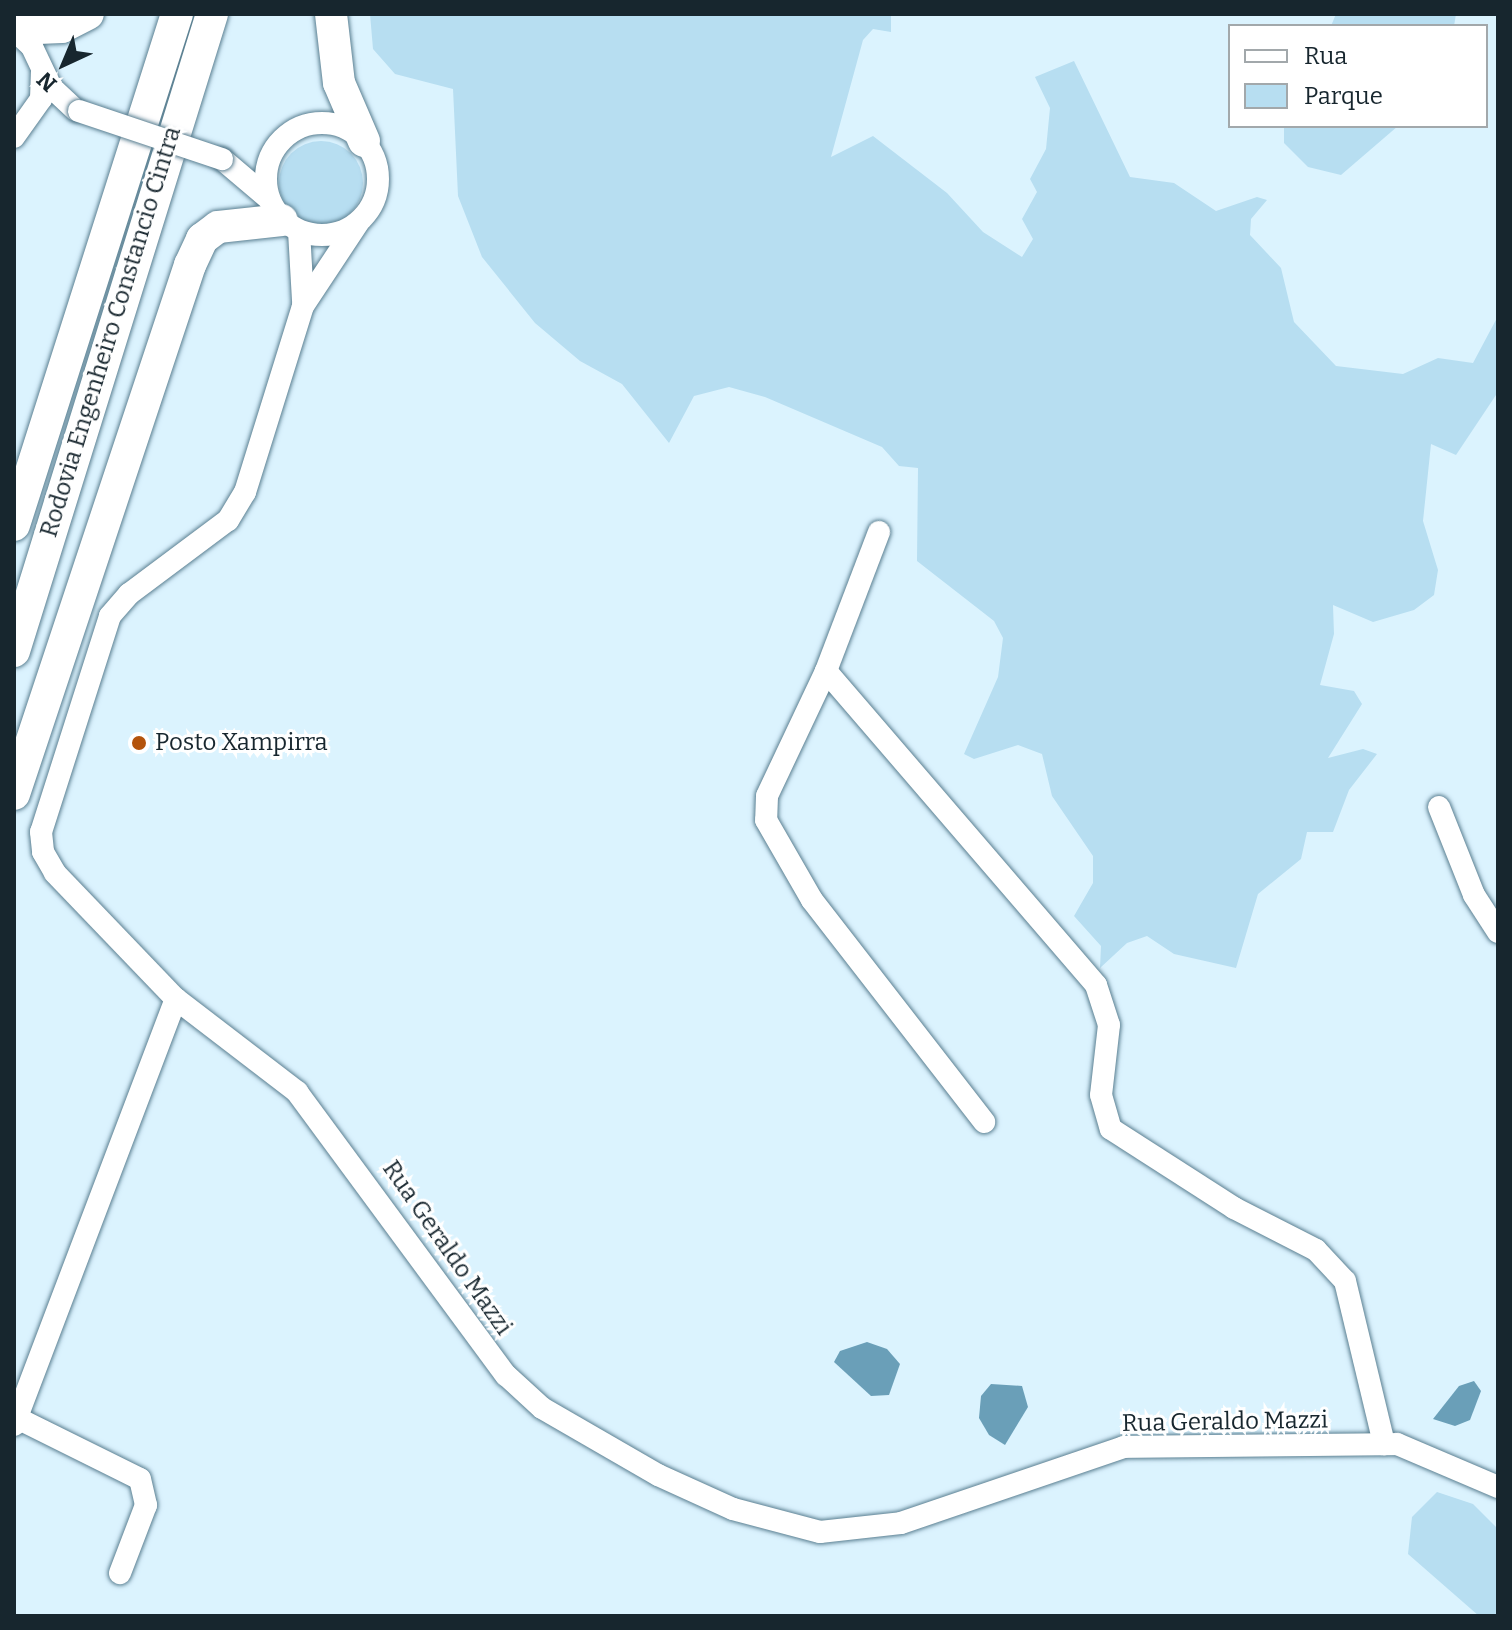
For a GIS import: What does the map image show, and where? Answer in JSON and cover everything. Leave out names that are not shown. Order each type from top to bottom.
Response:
[{"type":"highway","points":[[14,30],[62,27],[88,14]]},
{"type":"highway","name":"Rodovia Engenheiro Constancio Cintra","points":[[14,525],[177,14]]},
{"type":"highway","name":"Rodovia Engenheiro Constancio Cintra","points":[[14,651],[212,14]]},
{"type":"highway","points":[[331,14],[339,83],[364,141]]},
{"type":"highway","points":[[14,794],[190,265],[202,239],[218,227],[283,216]]},
{"type":"street","points":[[14,30],[32,47],[42,72],[78,111],[226,160],[283,216],[339,233],[358,223]]},
{"type":"street","points":[[22,130],[41,99],[42,72]]},
{"type":"street","points":[[22,130],[78,111]]},
{"type":"street","points":[[226,160],[281,139],[300,126],[323,123],[364,141],[378,184],[358,223],[303,306]]},
{"type":"street","points":[[281,139],[269,157],[303,306]]},
{"type":"street","name":"Rua Geraldo Mazzi","points":[[303,306],[245,492],[228,520],[129,594],[110,616],[41,832],[55,873],[176,999],[297,1092],[377,1193],[476,1338],[533,1399],[597,1442],[733,1509],[820,1532],[854,1531],[901,1523],[1124,1447],[1384,1444],[1498,1487]]},
{"type":"street","points":[[879,532],[826,671],[767,796],[771,836],[812,900],[984,1122]]},
{"type":"street","points":[[826,671],[1096,985],[1109,1025],[1101,1095],[1111,1129],[1246,1215],[1316,1250],[1345,1281],[1384,1444]]},
{"type":"street","points":[[1439,807],[1474,895],[1498,932]]},
{"type":"street","points":[[120,1573],[146,1505],[140,1479],[16,1422],[176,999]]},
{"type":"green space","points":[[370,14],[891,14],[891,32],[873,29],[863,40],[831,157],[873,136],[947,193],[983,232],[1022,257],[1033,239],[1022,219],[1037,192],[1030,179],[1046,149],[1050,108],[1035,77],[1074,61],[1130,177],[1174,183],[1216,211],[1257,197],[1267,200],[1251,219],[1250,235],[1281,268],[1294,322],[1336,366],[1403,374],[1438,358],[1473,363],[1498,316],[1498,392],[1456,455],[1431,444],[1423,521],[1438,570],[1434,595],[1414,610],[1373,622],[1333,605],[1334,634],[1320,685],[1354,691],[1362,704],[1328,758],[1363,749],[1377,754],[1349,790],[1333,832],[1307,832],[1301,859],[1258,894],[1236,968],[1174,954],[1147,936],[1127,943],[1100,968],[1101,946],[1074,916],[1093,883],[1093,856],[1052,796],[1042,754],[1018,745],[974,759],[964,754],[998,677],[1003,638],[994,621],[917,561],[918,468],[899,466],[882,447],[765,397],[729,387],[694,396],[669,443],[622,384],[580,361],[535,323],[482,257],[458,196],[453,89],[395,74],[373,49]]},
{"type":"green space","points":[[1336,14],[1456,14],[1454,24],[1332,24]]},
{"type":"green space","points":[[1284,128],[1396,128],[1341,175],[1308,167],[1284,143]]},
{"type":"green space","points":[[321,141],[344,148],[356,160],[363,183],[356,206],[344,218],[321,225],[298,218],[286,206],[279,183],[286,160],[298,148]]},
{"type":"green space","points":[[1437,1492],[1473,1504],[1498,1529],[1498,1616],[1479,1616],[1408,1554],[1412,1517]]},
{"type":"shaded area","points":[[867,1342],[887,1349],[900,1364],[889,1395],[871,1396],[834,1362],[840,1351]]},
{"type":"shaded area","points":[[1474,1381],[1481,1391],[1470,1420],[1455,1426],[1433,1419],[1459,1386]]},
{"type":"shaded area","points":[[991,1384],[1022,1386],[1028,1407],[1005,1445],[989,1435],[979,1418],[981,1396]]},
{"type":"place","name":"Posto Xampirra","points":[[139,743]]}]
